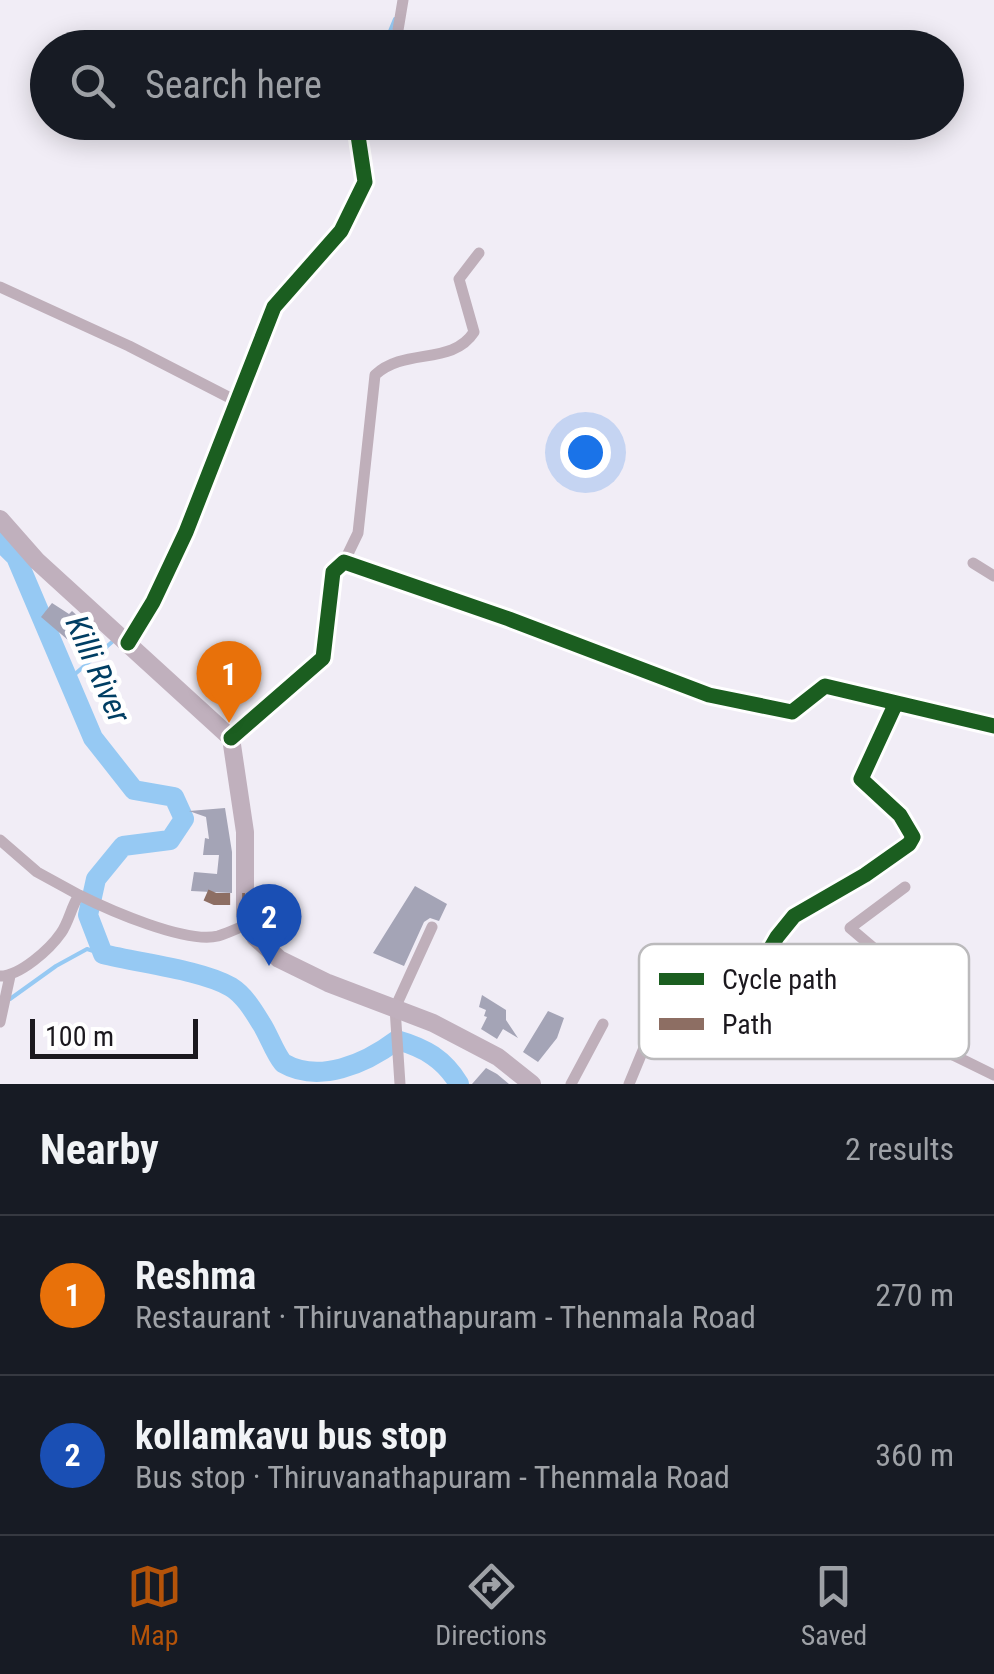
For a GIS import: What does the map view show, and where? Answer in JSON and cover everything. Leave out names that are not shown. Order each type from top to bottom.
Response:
[{"type":"main road","points":[[0,519],[37,561],[231,738],[244,832],[245,914],[254,936],[279,960],[433,1023],[498,1057],[532,1084]]},
{"type":"street","points":[[398,30],[402,0]]},
{"type":"street","points":[[128,644],[186,532],[274,308],[342,230],[365,182],[359,140]]},
{"type":"street","points":[[231,738],[323,658],[333,572],[344,562],[358,533],[375,375],[388,362],[437,355],[466,344],[474,332],[459,278],[479,253]]},
{"type":"street","points":[[0,287],[129,346],[238,402]]},
{"type":"street","points":[[344,562],[709,695],[792,712],[825,686],[994,726]]},
{"type":"street","points":[[973,563],[994,576]]},
{"type":"street","points":[[773,944],[794,916],[909,844],[912,837],[900,815],[861,779],[896,703]]},
{"type":"street","points":[[0,840],[37,872],[124,916],[193,936],[216,937],[248,924]]},
{"type":"street","points":[[868,944],[850,928],[906,887]]},
{"type":"street","points":[[0,1022],[5,976],[51,945],[64,930],[79,895]]},
{"type":"street","points":[[400,1081],[395,1009],[432,926]]},
{"type":"street","points":[[571,1084],[602,1024]]},
{"type":"street","points":[[630,1084],[641,1059]]},
{"type":"street","points":[[961,1059],[994,1075]]},
{"type":"building","points":[[52,603],[81,619],[78,621],[82,627],[68,640],[41,617]]},
{"type":"building","points":[[225,808],[232,852],[232,893],[191,891],[194,872],[217,874],[219,855],[203,855],[205,838],[209,839],[206,817],[189,811]]},
{"type":"building","points":[[415,886],[447,904],[439,921],[430,918],[424,922],[404,966],[373,953]]},
{"type":"building","points":[[482,995],[506,1010],[506,1020],[518,1038],[503,1029],[497,1039],[481,1029],[487,1017],[486,1010],[479,1007]]},
{"type":"building","points":[[548,1011],[564,1018],[557,1038],[538,1062],[523,1052]]},
{"type":"building","points":[[486,1068],[497,1074],[509,1084],[472,1084]]},
{"type":"waterway","points":[[390,30],[395,19]]},
{"type":"waterway","name":"Killi River","points":[[0,541],[16,557],[93,738],[134,790],[174,797],[184,819],[170,840],[123,846],[96,879],[88,915],[103,954],[187,971],[231,987],[251,1008],[283,1063],[297,1069],[312,1072],[342,1068],[371,1057],[397,1040],[433,1056],[459,1084]]},
{"type":"waterway","points":[[127,629],[154,587]]},
{"type":"waterway","points":[[67,681],[112,642]]},
{"type":"waterway","points":[[10,999],[87,949],[103,954]]},
{"type":"marked path","points":[[206,895],[215,899],[245,899]]},
{"type":"cycle path","points":[[128,643],[153,602],[186,532],[274,307],[341,231],[365,182],[359,140]]},
{"type":"cycle path","points":[[231,738],[323,658],[333,572],[344,562],[709,695],[792,712],[825,686],[994,726]]},
{"type":"cycle path","points":[[773,944],[794,916],[865,875],[909,844],[913,837],[900,815],[861,779],[896,703]]},
{"type":"place","name":"Reshma","points":[[229,723]]},
{"type":"place","name":"kollamkavu bus stop","points":[[269,966]]}]
